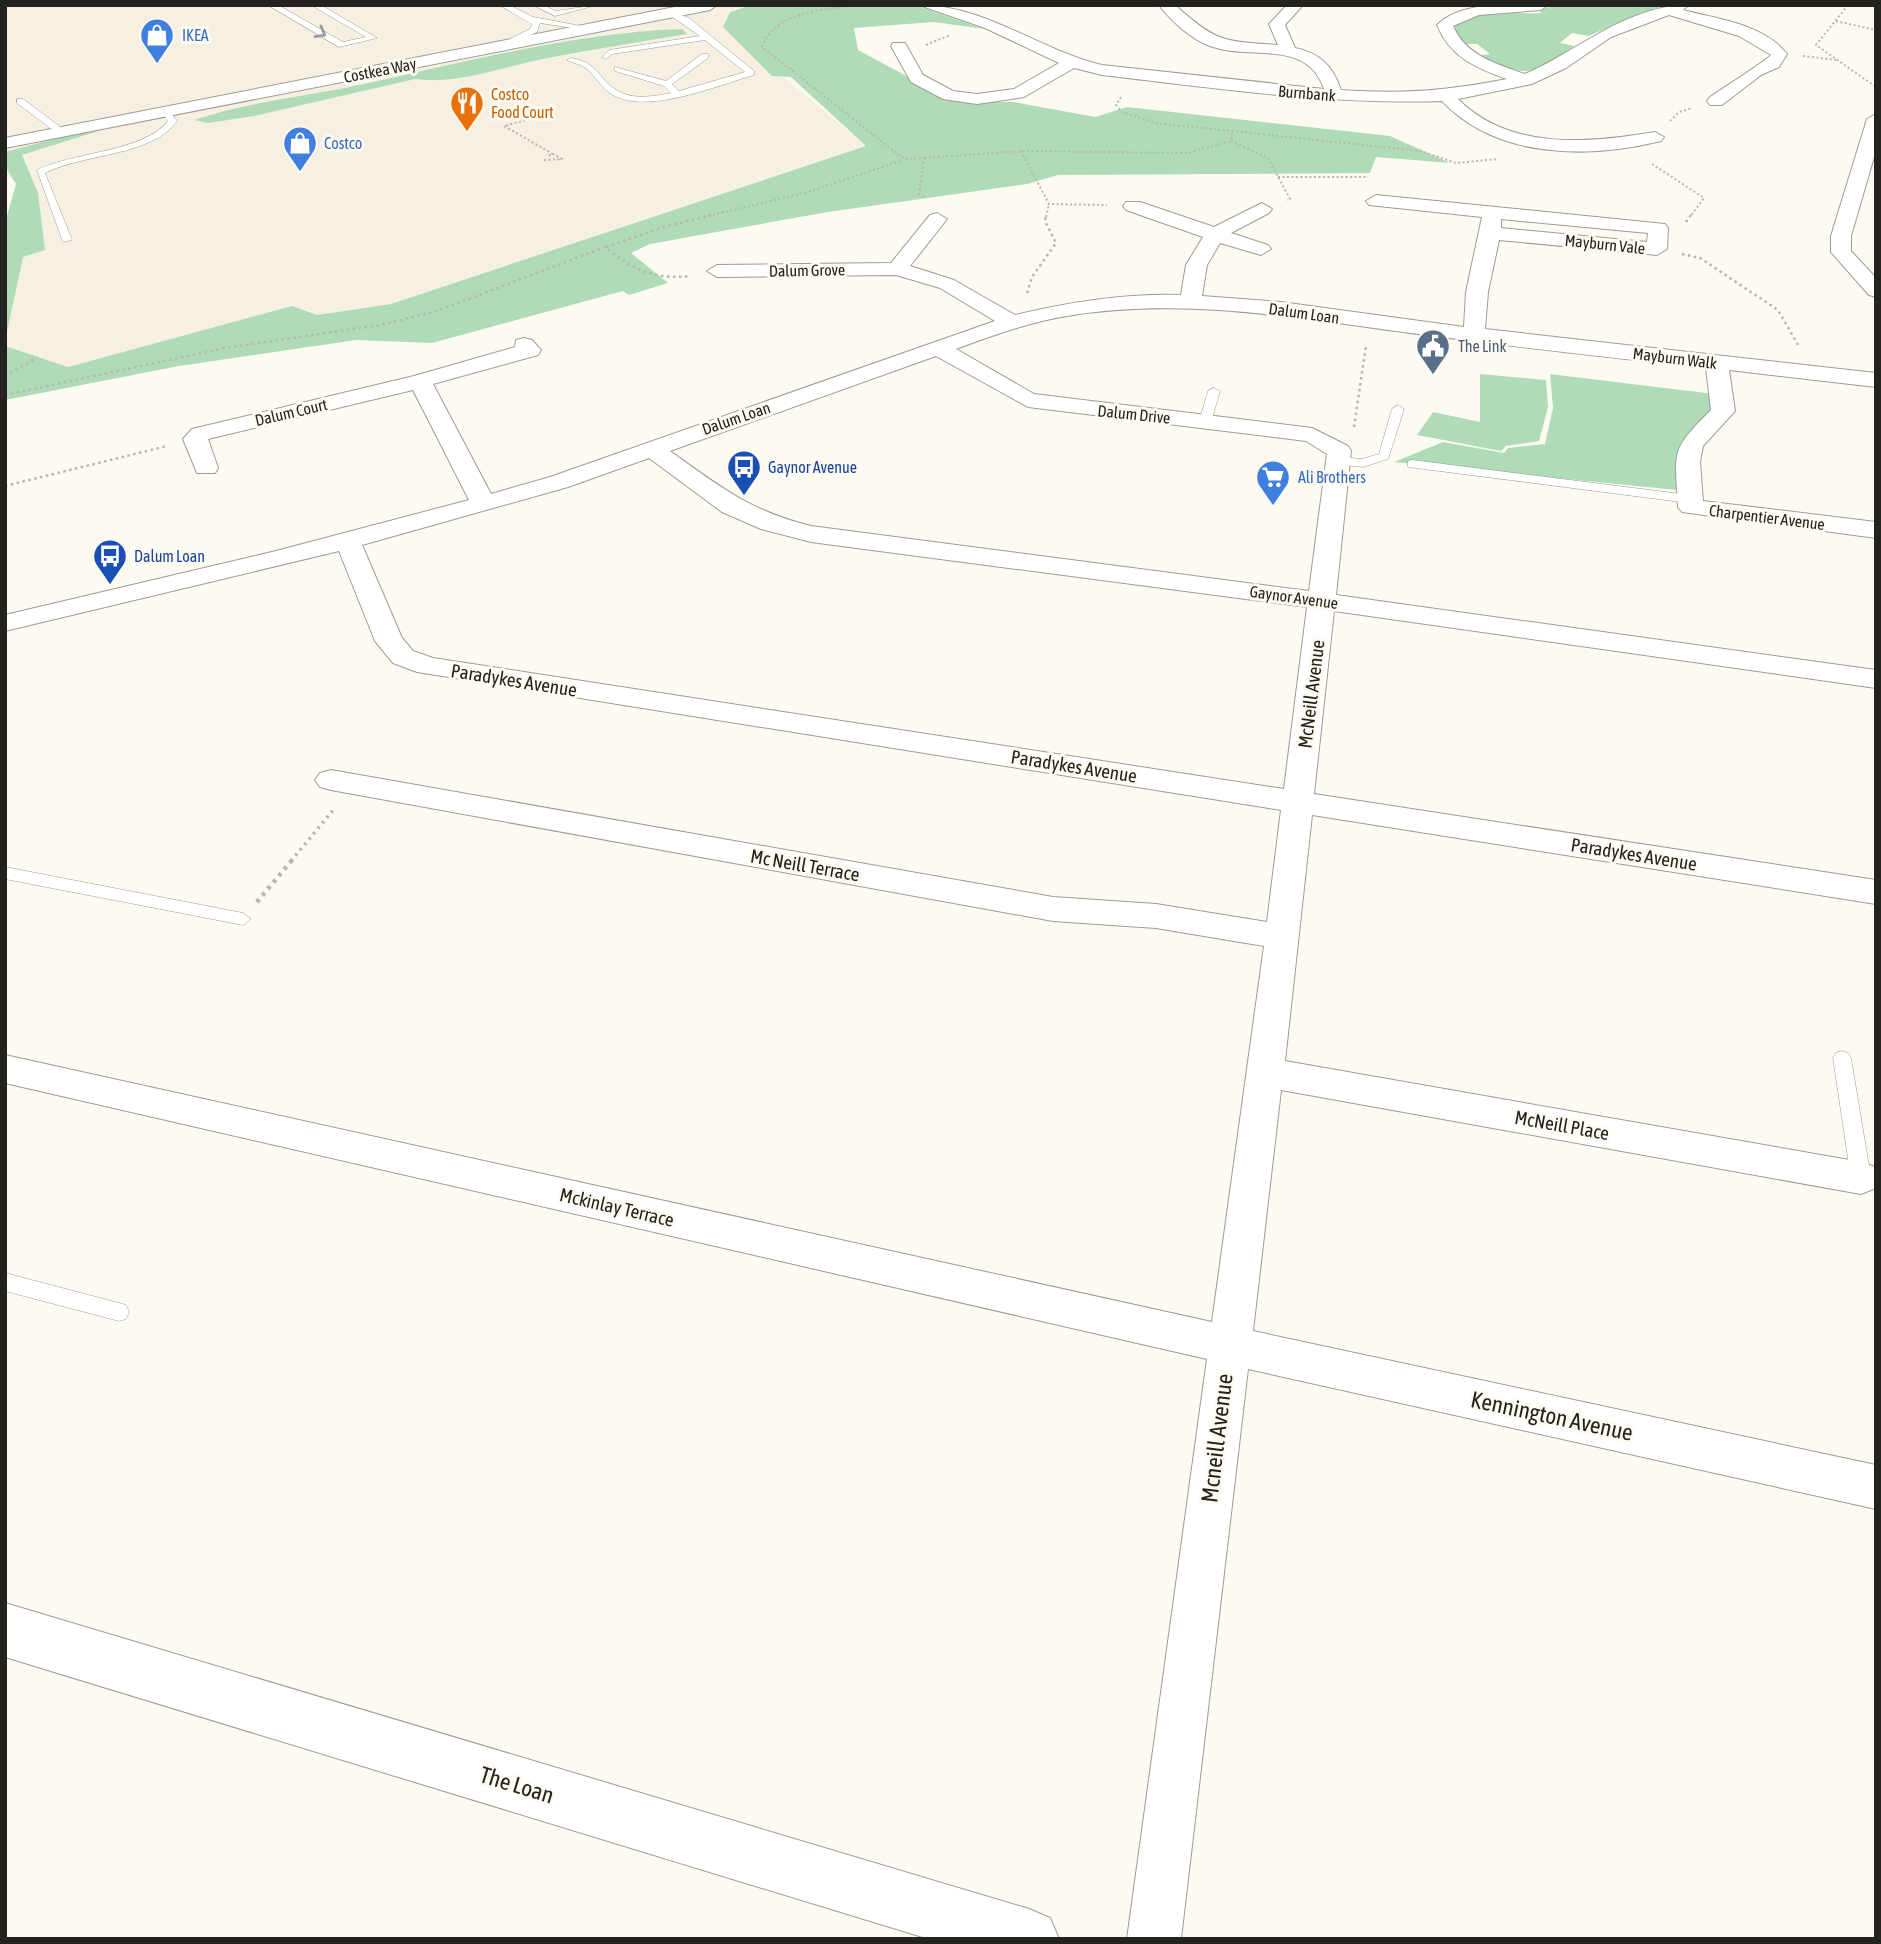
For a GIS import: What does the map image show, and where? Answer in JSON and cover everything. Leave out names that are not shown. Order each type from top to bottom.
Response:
[{"type":"main road","name":"The Loan","points":[[5,1630],[1029,1939]]},
{"type":"street","name":"Costkea Way","points":[[5,141],[710,5]]},
{"type":"street","name":"Burnbank","points":[[926,5],[990,25],[1072,62],[1135,75],[1335,96],[1446,96],[1526,80],[1560,65],[1605,34],[1676,8]]},
{"type":"street","points":[[1166,5],[1194,29],[1219,44],[1288,49],[1314,61],[1331,76],[1335,96]]},
{"type":"street","points":[[1288,49],[1270,24],[1296,5]]},
{"type":"street","points":[[1526,80],[1477,62],[1459,50],[1448,38],[1445,25],[1454,17],[1476,11],[1541,5]]},
{"type":"street","points":[[1676,8],[1757,37],[1773,46],[1779,54],[1773,64],[1755,72],[1727,97]]},
{"type":"street","points":[[1194,29],[1222,27]]},
{"type":"street","points":[[899,46],[917,78],[949,95],[977,99],[1018,93],[1072,62]]},
{"type":"street","points":[[1446,96],[1471,120],[1505,134],[1574,147],[1626,147],[1655,137]]},
{"type":"street","points":[[1876,119],[1868,169],[1841,236],[1841,252],[1876,291]]},
{"type":"street","name":"Mayburn Vale","points":[[1376,201],[1657,249]]},
{"type":"street","points":[[1133,206],[1186,222],[1212,235],[1261,249]]},
{"type":"street","points":[[1191,300],[1192,272],[1212,235],[1262,209]]},
{"type":"street","points":[[897,269],[937,219]]},
{"type":"street","points":[[1474,334],[1477,292],[1492,222]]},
{"type":"street","name":"Dalum Grove","points":[[717,271],[897,269],[947,284],[1012,322]]},
{"type":"street","name":"Dalum Loan","points":[[5,623],[143,592],[559,482],[937,348],[1048,312],[1124,300],[1191,300],[1474,334]]},
{"type":"street","name":"Mayburn Walk","points":[[1474,334],[1876,380]]},
{"type":"street","name":"Dalum Court","points":[[195,439],[200,433],[420,381],[530,350],[524,345]]},
{"type":"street","name":"Dalum Drive","points":[[937,348],[1028,400],[1312,435],[1339,456]]},
{"type":"street","name":"Charpentier Avenue","points":[[1717,362],[1723,411],[1691,444],[1688,462],[1690,507],[1876,530]]},
{"type":"street","points":[[420,381],[484,504]]},
{"type":"street","points":[[195,439],[206,468]]},
{"type":"street","name":"Gaynor Avenue","points":[[651,448],[732,507],[770,524],[811,534],[1322,601],[1876,679]]},
{"type":"street","name":"McNeill Avenue","points":[[1282,937],[1339,456]]},
{"type":"street","name":"Paradykes Avenue","points":[[347,539],[390,641],[403,657],[427,666],[1876,892]]},
{"type":"street","name":"Mc Neill Terrace","points":[[343,782],[1053,909],[1156,916],[1282,937]]},
{"type":"street","name":"Mcneill Avenue","points":[[1154,1939],[1282,937]]},
{"type":"street","name":"Mckinlay Terrace","points":[[5,1069],[1228,1345]]},
{"type":"street","name":"McNeill Place","points":[[1263,1072],[1861,1178]]},
{"type":"street","name":"Kennington Avenue","points":[[1228,1345],[1876,1487]]},
{"type":"lane","points":[[272,5],[342,45],[373,38],[315,5]]},
{"type":"lane","points":[[503,5],[536,23],[534,30],[503,46]]},
{"type":"lane","points":[[537,5],[555,14],[593,5]]},
{"type":"lane","points":[[571,60],[587,62],[617,94],[627,97],[676,93],[751,73],[674,14]]},
{"type":"lane","points":[[531,19],[595,29]]},
{"type":"lane","points":[[535,40],[545,33],[543,22]]},
{"type":"lane","points":[[612,55],[707,37]]},
{"type":"lane","points":[[667,84],[678,65],[696,60]]},
{"type":"lane","points":[[641,65],[653,71],[652,79]]},
{"type":"lane","points":[[618,69],[667,84],[676,93]]},
{"type":"lane","points":[[20,101],[54,132]]},
{"type":"lane","points":[[67,240],[40,173],[65,160],[156,137],[170,129],[173,121],[164,110]]},
{"type":"lane","points":[[1205,422],[1214,391]]},
{"type":"lane","points":[[1339,456],[1363,463],[1384,456],[1398,409]]},
{"type":"lane","points":[[1412,464],[1689,499]]},
{"type":"lane","points":[[5,873],[243,919]]},
{"type":"lane","points":[[1842,1058],[1861,1178]]},
{"type":"lane","points":[[5,1282],[119,1312]]},
{"type":"path","points":[[853,5],[794,17],[775,27],[763,38],[762,47],[904,159]]},
{"type":"path","points":[[1848,5],[1816,45],[1876,87]]},
{"type":"path","points":[[1836,21],[1876,30]]},
{"type":"path","points":[[1779,54],[1840,60]]},
{"type":"path","points":[[1135,75],[1116,105],[1122,112],[1156,123],[1233,133],[1421,150],[1457,163]]},
{"type":"path","points":[[1655,137],[1679,112],[1727,97]]},
{"type":"path","points":[[534,118],[504,126],[562,159],[548,162]]},
{"type":"path","points":[[1231,141],[1233,133]]},
{"type":"path","points":[[5,395],[225,348],[380,325],[421,315],[663,227],[808,192],[904,159],[1021,151],[1187,153],[1231,141],[1268,158],[1290,199],[1262,209]]},
{"type":"path","points":[[1626,147],[1704,198]]},
{"type":"path","points":[[1021,151],[1049,204],[1045,221],[1056,243],[1027,288],[1029,300],[1048,312]]},
{"type":"path","points":[[547,156],[553,154]]},
{"type":"path","points":[[924,158],[919,194],[944,211],[937,219]]},
{"type":"path","points":[[544,160],[555,166]]},
{"type":"path","points":[[1278,177],[1372,177],[1376,201]]},
{"type":"path","points":[[1049,204],[1133,206]]},
{"type":"path","points":[[605,247],[643,276],[664,280],[717,271]]},
{"type":"path","points":[[1657,249],[1700,258],[1778,310],[1814,373]]},
{"type":"path","points":[[1339,456],[1353,433],[1369,322]]},
{"type":"path","points":[[5,376],[37,358]]},
{"type":"path","points":[[5,486],[195,439]]},
{"type":"path","points":[[243,919],[343,782]]},
{"type":"shaded area","points":[[5,5],[752,5],[730,12],[723,27],[867,146],[391,304],[317,315],[292,306],[5,384],[5,227],[18,184],[5,173]]},
{"type":"green space","points":[[752,5],[915,5],[984,29],[934,22],[854,28],[858,50],[914,80],[985,102],[1013,102],[1095,117],[1127,107],[1390,136],[1450,163],[1376,157],[1370,173],[1058,175],[1027,184],[828,212],[650,244],[631,253],[668,283],[629,295],[623,291],[432,343],[356,340],[179,366],[5,400],[5,346],[68,367],[292,306],[317,315],[391,304],[866,146],[791,77],[772,76],[723,27],[730,12]]},
{"type":"green space","points":[[1566,5],[1660,7],[1588,36],[1572,33],[1560,43],[1574,46],[1547,64],[1527,71],[1507,68],[1477,56],[1490,54],[1477,44],[1461,44],[1453,29],[1461,21],[1482,13],[1542,13],[1537,9]]},
{"type":"green space","points":[[682,29],[687,34],[548,58],[465,77],[415,79],[254,116],[208,123],[194,120],[248,106],[510,52],[596,37]]},
{"type":"green space","points":[[96,128],[98,131],[22,155],[38,193],[45,250],[23,257],[5,341],[5,223],[16,184],[5,166],[5,152]]},
{"type":"green space","points":[[1480,374],[1546,380],[1548,407],[1539,441],[1506,446],[1501,451],[1417,435],[1433,412],[1480,422]]},
{"type":"green space","points":[[1550,374],[1714,394],[1713,408],[1679,463],[1677,490],[1394,462],[1443,442],[1504,453],[1508,448],[1545,444],[1553,408]]},
{"type":"place","name":"IKEA","points":[[157,65]]},
{"type":"place","name":"Costco Food Court","points":[[467,133]]},
{"type":"place","name":"Costco","points":[[300,173]]},
{"type":"place","name":"The Link","points":[[1433,376]]},
{"type":"place","name":"Gaynor Avenue","points":[[744,497]]},
{"type":"place","name":"Ali Brothers","points":[[1273,507]]},
{"type":"place","name":"Dalum Loan","points":[[110,586]]}]
